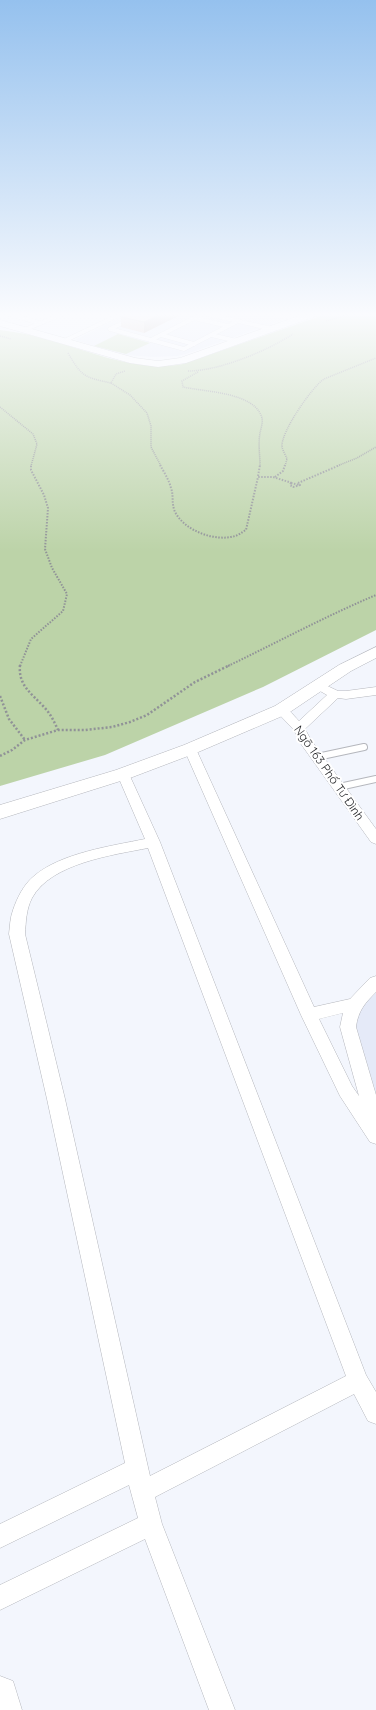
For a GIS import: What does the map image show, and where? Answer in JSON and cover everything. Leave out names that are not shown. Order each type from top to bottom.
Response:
[{"type":"street","points":[[0,812],[15,806],[123,774],[190,749],[281,710],[317,685],[376,652]]},
{"type":"street","points":[[317,685],[335,694],[346,695],[376,690]]},
{"type":"street","points":[[299,728],[314,712],[335,694]]},
{"type":"street","name":"Ngõ 163 Phố Tư Đình","points":[[281,710],[299,728],[305,741],[339,787],[371,824],[376,839]]},
{"type":"street","points":[[190,749],[309,1015],[346,1092],[376,1136]]},
{"type":"street","points":[[123,774],[153,842],[358,1381],[376,1413]]},
{"type":"street","points":[[153,842],[99,854],[62,866],[39,879],[26,895],[19,913],[17,934],[56,1099],[142,1492],[151,1524],[222,1710]]},
{"type":"street","points":[[376,982],[354,1004],[349,1018],[350,1035],[376,1123]]},
{"type":"street","points":[[309,1015],[354,1004]]},
{"type":"street","points":[[142,1492],[358,1381]]},
{"type":"street","points":[[0,1536],[137,1469]]},
{"type":"street","points":[[0,1598],[151,1524]]},
{"type":"street","points":[[0,1694],[4,1710]]},
{"type":"lane","points":[[317,757],[364,747]]},
{"type":"lane","points":[[339,787],[376,779]]},
{"type":"path","points":[[128,393],[140,403],[150,416],[152,425],[150,445],[172,488],[170,497],[176,513],[182,521],[207,536],[232,538],[240,535],[246,530],[261,464],[259,448],[262,420],[260,414],[252,403],[222,393]]},
{"type":"path","points":[[275,477],[283,471],[287,459],[282,447],[284,439],[298,410],[311,393]]},
{"type":"path","points":[[0,407],[33,434],[37,444],[31,462],[31,470],[44,495],[48,508],[45,549],[52,568],[67,594],[63,611],[31,639],[19,668],[22,684],[44,707],[53,719],[58,730]]},
{"type":"path","points":[[258,477],[275,477],[292,483],[298,483],[357,458],[376,447]]},
{"type":"path","points":[[292,483],[290,485],[294,487],[300,486],[298,483]]},
{"type":"path","points":[[0,756],[12,750],[25,740],[58,730],[85,730],[112,727],[147,715],[195,682],[301,631],[329,615],[376,595]]},
{"type":"path","points":[[0,696],[9,719],[25,740]]},
{"type":"shaded area","points":[[376,987],[376,1093],[354,1021],[355,1012]]},
{"type":"green space","points":[[0,393],[376,393],[376,630],[263,687],[105,755],[0,786]]}]
